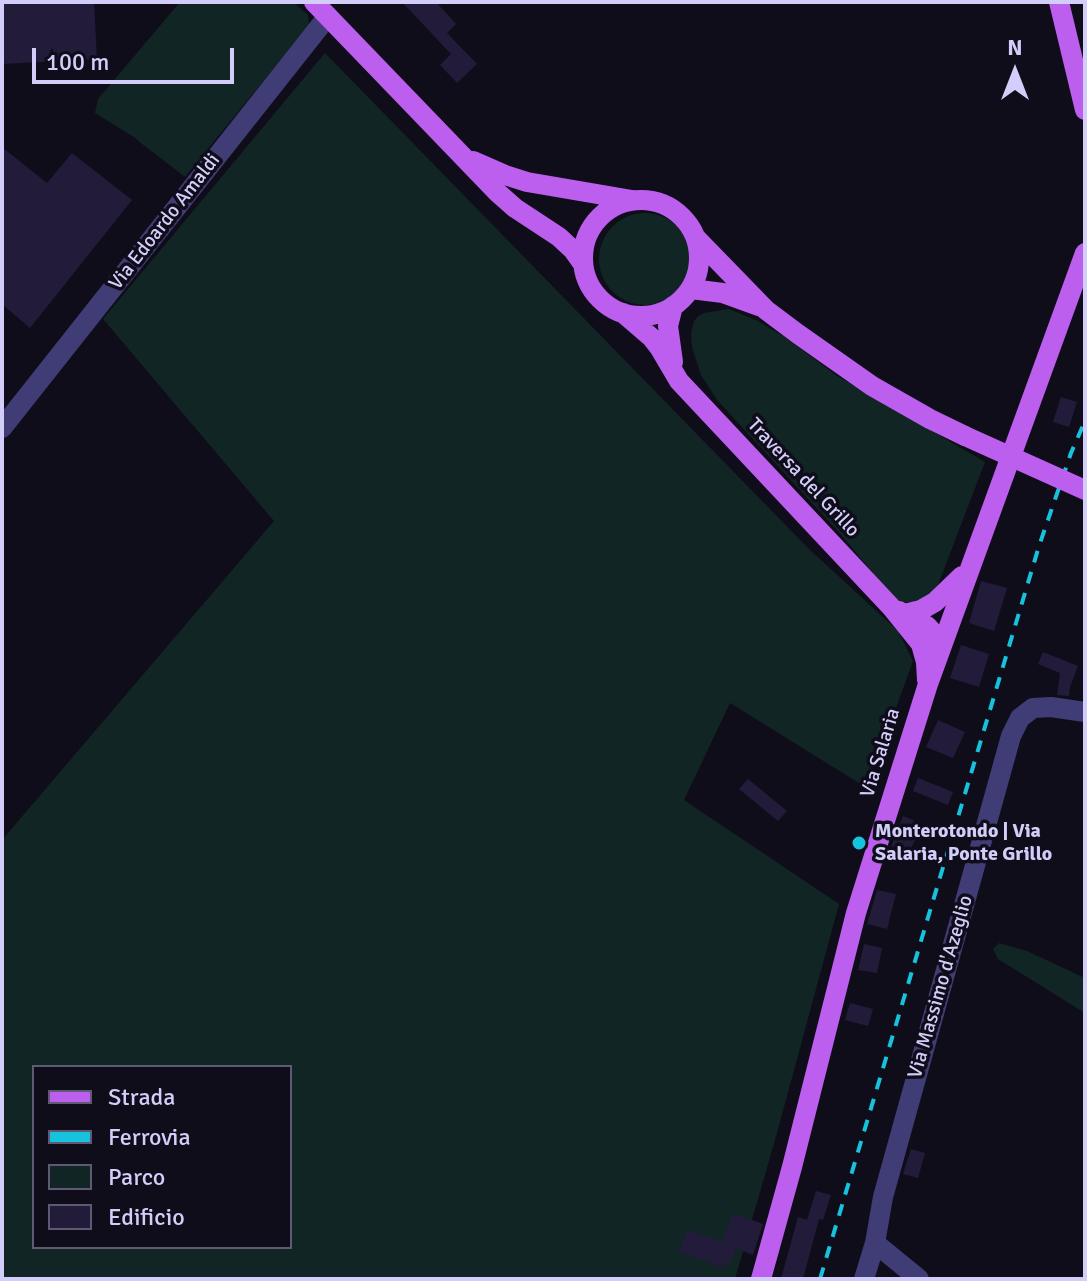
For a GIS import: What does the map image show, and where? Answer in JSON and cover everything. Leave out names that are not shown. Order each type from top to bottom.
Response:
[{"type":"main road","points":[[1059,2],[1085,110]]},
{"type":"main road","points":[[321,9],[507,201],[555,233],[583,264]]},
{"type":"main road","points":[[463,155],[527,182],[653,201],[671,208],[766,310],[872,386],[930,419],[1085,490]]},
{"type":"main road","points":[[633,200],[601,216],[590,230],[584,246],[583,264],[587,280],[608,306],[640,316],[657,314],[673,306],[691,289],[698,273],[696,238]]},
{"type":"main road","name":"Via Salaria","points":[[761,1279],[856,913],[928,684],[931,645],[969,567],[1085,253]]},
{"type":"main road","points":[[691,289],[733,296],[766,310]]},
{"type":"main road","name":"Traversa del Grillo","points":[[673,306],[668,336],[679,381]]},
{"type":"main road","name":"Traversa del Grillo","points":[[623,313],[652,338],[679,381],[898,611],[927,626],[931,645]]},
{"type":"main road","points":[[898,611],[921,610],[935,602],[969,567]]},
{"type":"street","name":"Via Edoardo Amaldi","points":[[2,428],[321,9]]},
{"type":"street","name":"Via Massimo d'Azeglio","points":[[864,1279],[875,1243],[883,1197],[1011,736],[1020,718],[1033,708],[1085,712]]},
{"type":"street","points":[[875,1243],[919,1279]]},
{"type":"green space","points":[[180,2],[293,2],[308,15],[309,25],[185,177],[137,139],[95,113],[98,99]]},
{"type":"green space","points":[[325,53],[808,548],[898,631],[913,661],[867,788],[730,703],[684,800],[839,904],[735,1279],[2,1279],[2,840],[274,521],[103,319]]},
{"type":"green space","points":[[645,213],[662,217],[677,227],[687,242],[691,259],[687,276],[677,291],[662,301],[645,305],[628,301],[613,291],[603,276],[599,259],[603,242],[613,227],[628,217]]},
{"type":"green space","points":[[729,309],[758,321],[836,375],[985,462],[933,598],[901,602],[888,591],[837,530],[717,400],[701,375],[691,333],[698,316]]},
{"type":"green space","points":[[999,943],[1027,951],[1085,978],[1085,1013],[998,959],[993,949]]},
{"type":"building","points":[[2,2],[94,2],[97,59],[2,64]]},
{"type":"building","points":[[402,2],[436,2],[456,24],[447,33],[477,64],[457,83],[440,65],[451,54]]},
{"type":"building","points":[[2,147],[47,183],[72,153],[132,200],[30,328],[2,304]]},
{"type":"building","points":[[1061,397],[1077,402],[1069,427],[1053,422]]},
{"type":"building","points":[[981,581],[1007,588],[994,631],[969,623]]},
{"type":"building","points":[[961,645],[989,654],[979,687],[950,678]]},
{"type":"building","points":[[1043,652],[1078,666],[1069,696],[1057,695],[1060,673],[1038,664]]},
{"type":"building","points":[[938,720],[965,732],[953,758],[926,747]]},
{"type":"building","points":[[918,778],[953,792],[948,805],[913,791]]},
{"type":"building","points":[[748,779],[787,811],[778,821],[739,789]]},
{"type":"building","points":[[903,816],[922,824],[905,862],[888,855]]},
{"type":"building","points":[[877,890],[896,894],[887,929],[867,924]]},
{"type":"building","points":[[864,944],[882,948],[877,973],[858,970]]},
{"type":"building","points":[[850,1003],[873,1009],[868,1026],[845,1020]]},
{"type":"building","points":[[911,1149],[925,1153],[918,1178],[903,1174]]},
{"type":"building","points":[[816,1191],[831,1195],[823,1220],[819,1219],[803,1279],[781,1279],[798,1217],[807,1220]]},
{"type":"building","points":[[733,1213],[763,1224],[753,1255],[736,1248],[730,1263],[726,1261],[723,1268],[679,1252],[687,1229],[722,1242]]},
{"type":"railway","points":[[820,1279],[1039,546],[1085,421]]},
{"type":"place","name":"Monterotondo | Via Salaria, Ponte Grillo","points":[[859,843]]}]
